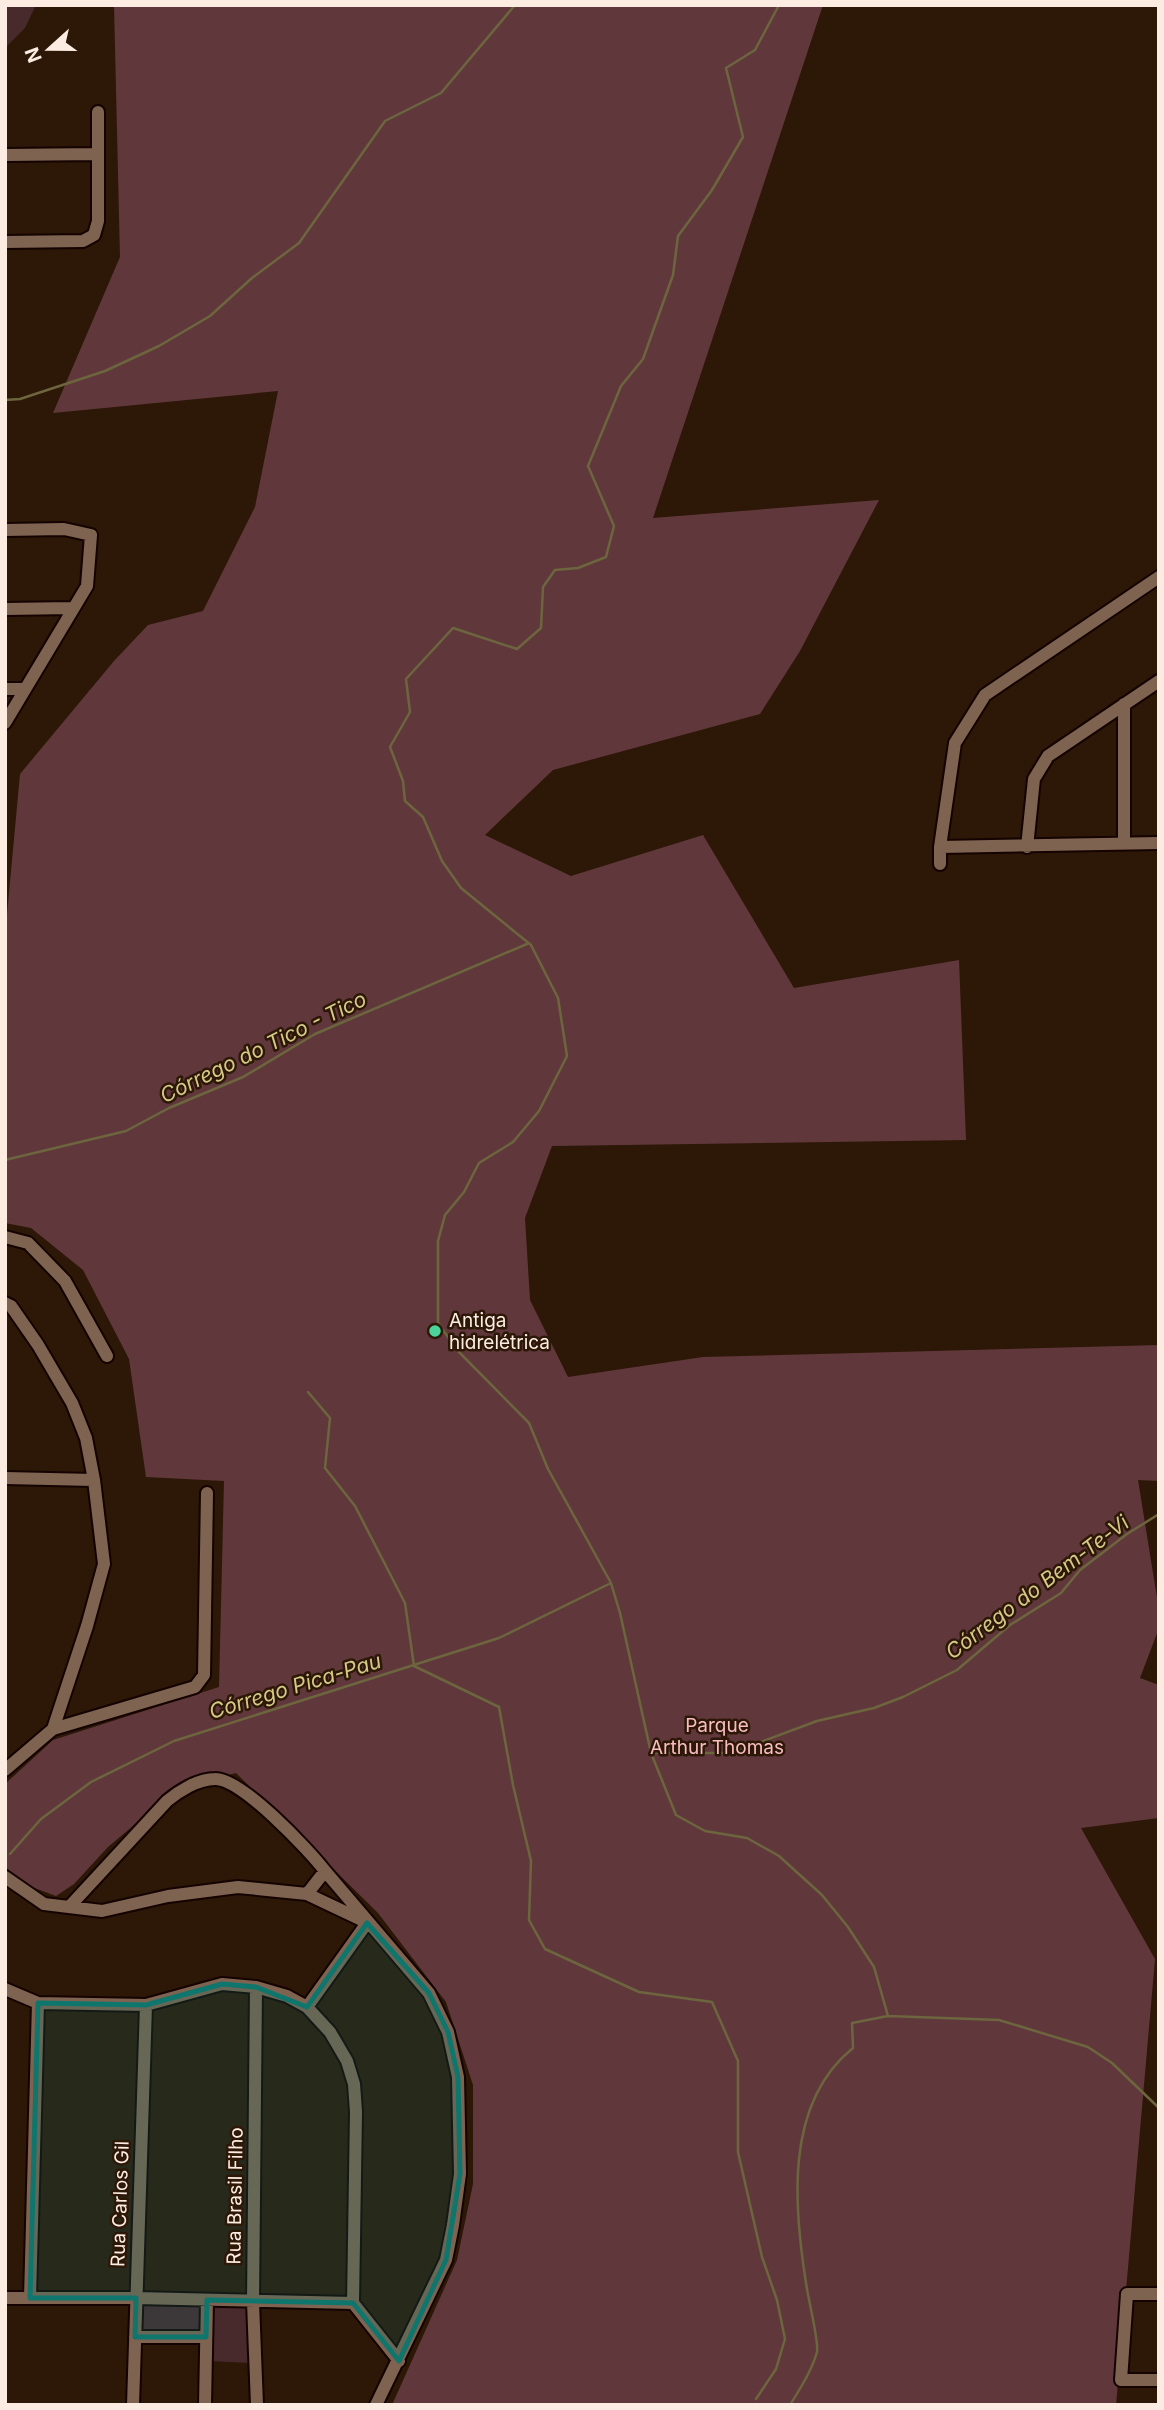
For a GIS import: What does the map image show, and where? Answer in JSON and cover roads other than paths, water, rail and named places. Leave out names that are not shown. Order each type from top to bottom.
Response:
[{"type":"street","points":[[5,242],[83,241],[94,234],[98,220],[98,112]]},
{"type":"street","points":[[5,155],[97,154]]},
{"type":"street","points":[[5,530],[64,529],[92,535],[88,586],[5,723]]},
{"type":"street","points":[[940,864],[955,743],[985,695],[1159,577]]},
{"type":"street","points":[[5,609],[73,608]]},
{"type":"street","points":[[1027,847],[1034,779],[1048,756],[1159,681]]},
{"type":"street","points":[[5,689],[25,689]]},
{"type":"street","points":[[1124,704],[1124,844]]},
{"type":"street","points":[[940,847],[1159,843]]},
{"type":"street","points":[[5,1237],[28,1243],[65,1281],[107,1356]]},
{"type":"street","points":[[5,1303],[11,1306],[38,1345],[72,1403],[86,1438],[104,1564],[53,1729]]},
{"type":"street","points":[[5,1478],[94,1480]]},
{"type":"street","points":[[5,1770],[53,1729],[194,1687],[204,1675],[207,1493]]},
{"type":"street","points":[[69,1907],[176,1793],[197,1783],[216,1779],[236,1786],[312,1853],[429,1993],[448,2032],[458,2077],[460,2174],[446,2260],[376,2405]]},
{"type":"street","points":[[307,1894],[325,1871]]},
{"type":"street","points":[[5,1877],[44,1904],[102,1911],[168,1896],[237,1886],[307,1894],[368,1923]]},
{"type":"street","points":[[307,2007],[368,1923]]},
{"type":"street","points":[[5,1989],[38,2003],[146,2005],[222,1984],[256,1987],[287,1996],[307,2007],[330,2032],[347,2061],[354,2084],[356,2112],[353,2303],[399,2361]]},
{"type":"street","name":"Rua Brasil Filho","points":[[256,1987],[253,2302],[257,2405]]},
{"type":"street","points":[[30,2298],[38,2003]]},
{"type":"street","name":"Rua Carlos Gil","points":[[134,2405],[146,2005]]},
{"type":"street","points":[[1159,2294],[1126,2294],[1121,2380],[1159,2380]]},
{"type":"street","points":[[5,2298],[353,2303]]},
{"type":"street","points":[[205,2405],[207,2300]]},
{"type":"street","points":[[135,2337],[206,2337]]},
{"type":"waterway","points":[[5,400],[20,399],[105,371],[159,346],[210,316],[252,278],[299,243],[385,121],[441,93],[515,5]]},
{"type":"waterway","points":[[779,5],[755,50],[726,68],[743,137],[712,190],[678,236],[673,275],[643,359],[621,386],[588,466],[614,526],[606,557],[578,568],[555,570],[543,587],[541,628],[517,649],[453,628],[406,679],[410,712],[390,747],[403,781],[405,801],[423,817],[442,861],[461,888],[531,945],[558,998],[567,1056],[539,1111],[513,1142],[479,1163],[464,1192],[445,1215],[438,1241],[438,1323],[458,1351],[529,1423],[548,1469],[611,1583],[651,1753],[676,1815],[705,1831],[747,1838],[779,1856],[822,1895],[848,1927],[874,1967],[888,2016],[852,2023],[853,2048],[830,2071],[814,2098],[804,2128],[797,2193],[802,2258],[817,2352],[790,2405]]},
{"type":"waterway","name":"Córrego do Tico - Tico","points":[[5,1160],[126,1131],[169,1108],[243,1077],[315,1034],[527,944]]},
{"type":"waterway","points":[[308,1392],[330,1418],[325,1468],[355,1506],[405,1603],[414,1666],[499,1707],[513,1785],[531,1861],[529,1920],[545,1949],[639,1992],[712,2002],[738,2061],[738,2152],[762,2257],[777,2300],[785,2339],[776,2369],[756,2399]]},
{"type":"waterway","name":"Córrego do Bem-Te-Vi","points":[[651,1753],[731,1753],[817,1721],[874,1708],[903,1697],[957,1670],[1010,1625],[1061,1593],[1080,1570],[1127,1534],[1159,1514]]},
{"type":"waterway","name":"Córrego Pica-Pau","points":[[10,1854],[41,1819],[91,1782],[174,1741],[499,1638],[611,1583]]},
{"type":"waterway","points":[[888,2016],[999,2020],[1088,2047],[1112,2063],[1159,2108]]},
{"type":"place","name":"Antiga hidrelétrica","points":[[435,1331]]},
{"type":"park label","name":"Parque Arthur Thomas","points":[[717,1736]]}]
